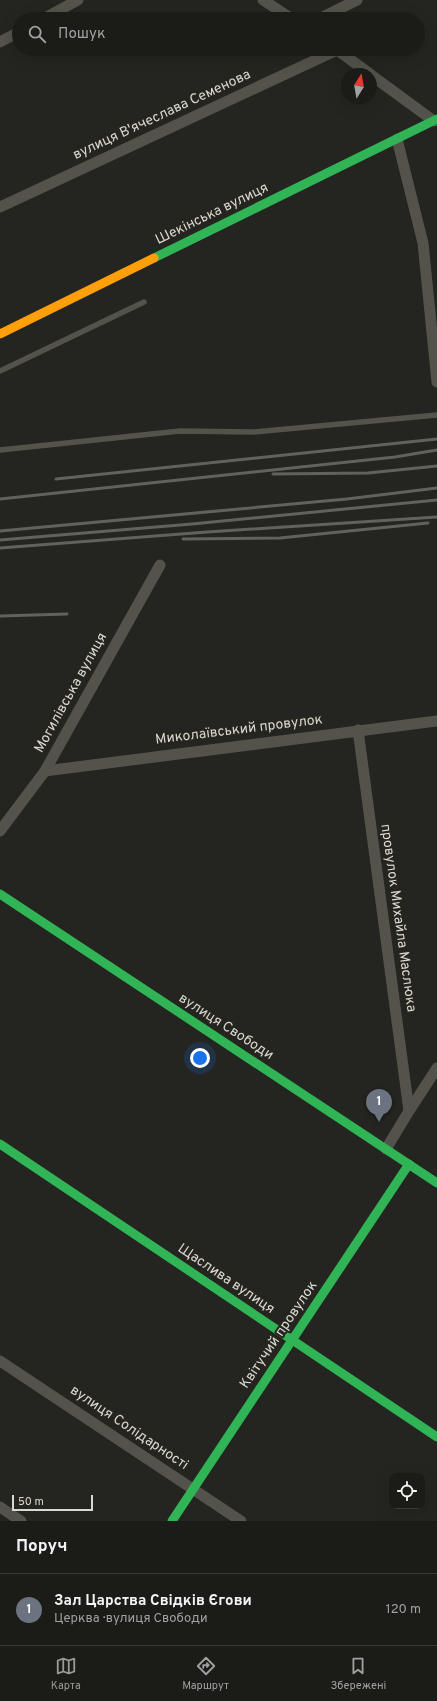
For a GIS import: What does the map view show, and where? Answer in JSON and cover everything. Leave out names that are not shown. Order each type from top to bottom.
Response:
[{"type":"street","points":[[56,12],[78,0]]},
{"type":"street","points":[[263,0],[281,12]]},
{"type":"street","points":[[333,12],[357,0]]},
{"type":"street","points":[[0,42],[12,36]]},
{"type":"street","name":"вулиця В'ячеслава Семенова","points":[[0,207],[321,56]]},
{"type":"street","points":[[346,56],[362,68]]},
{"type":"street","points":[[377,79],[436,120]]},
{"type":"street","name":"Шекінська вулиця","points":[[0,334],[436,120]]},
{"type":"street","points":[[397,139],[423,243],[437,382]]},
{"type":"street","name":"Могилівська вулиця","points":[[0,831],[45,771],[160,565]]},
{"type":"street","name":"Миколаївський провулок","points":[[45,771],[437,721]]},
{"type":"street","name":"провулок Михайла Маслюка","points":[[358,730],[408,1111]]},
{"type":"street","name":"вулиця Свободи","points":[[0,894],[437,1183]]},
{"type":"street","points":[[386,1149],[408,1111],[437,1068]]},
{"type":"street","name":"Щаслива вулиця","points":[[0,1144],[437,1437]]},
{"type":"street","name":"Квітучий провулок","points":[[172,1521],[293,1341],[409,1164]]},
{"type":"street","name":"вулиця Солідарності","points":[[0,1361],[241,1521]]},
{"type":"street","points":[[0,1507],[21,1521]]},
{"type":"lane","points":[[0,371],[144,302]]},
{"type":"lane","points":[[0,450],[180,431],[253,432],[437,415]]},
{"type":"railway","points":[[56,479],[437,439]]},
{"type":"railway","points":[[0,499],[395,457],[437,450]]},
{"type":"railway","points":[[273,474],[368,473],[437,466]]},
{"type":"railway","points":[[0,531],[347,499],[437,488]]},
{"type":"railway","points":[[0,540],[192,524],[437,500]]},
{"type":"railway","points":[[0,548],[207,532],[437,517]]},
{"type":"railway","points":[[183,539],[280,538],[428,523]]},
{"type":"railway","points":[[0,616],[67,614]]},
{"type":"traffic: fast","points":[[154,258],[437,119]]},
{"type":"traffic: fast","points":[[0,894],[437,1183]]},
{"type":"traffic: fast","points":[[0,1144],[437,1437]]},
{"type":"traffic: fast","points":[[172,1521],[409,1164]]},
{"type":"traffic: slow","points":[[0,334],[154,258]]},
{"type":"place","name":"Зал Царства Свідків Єгови","points":[[379,1122]]}]
